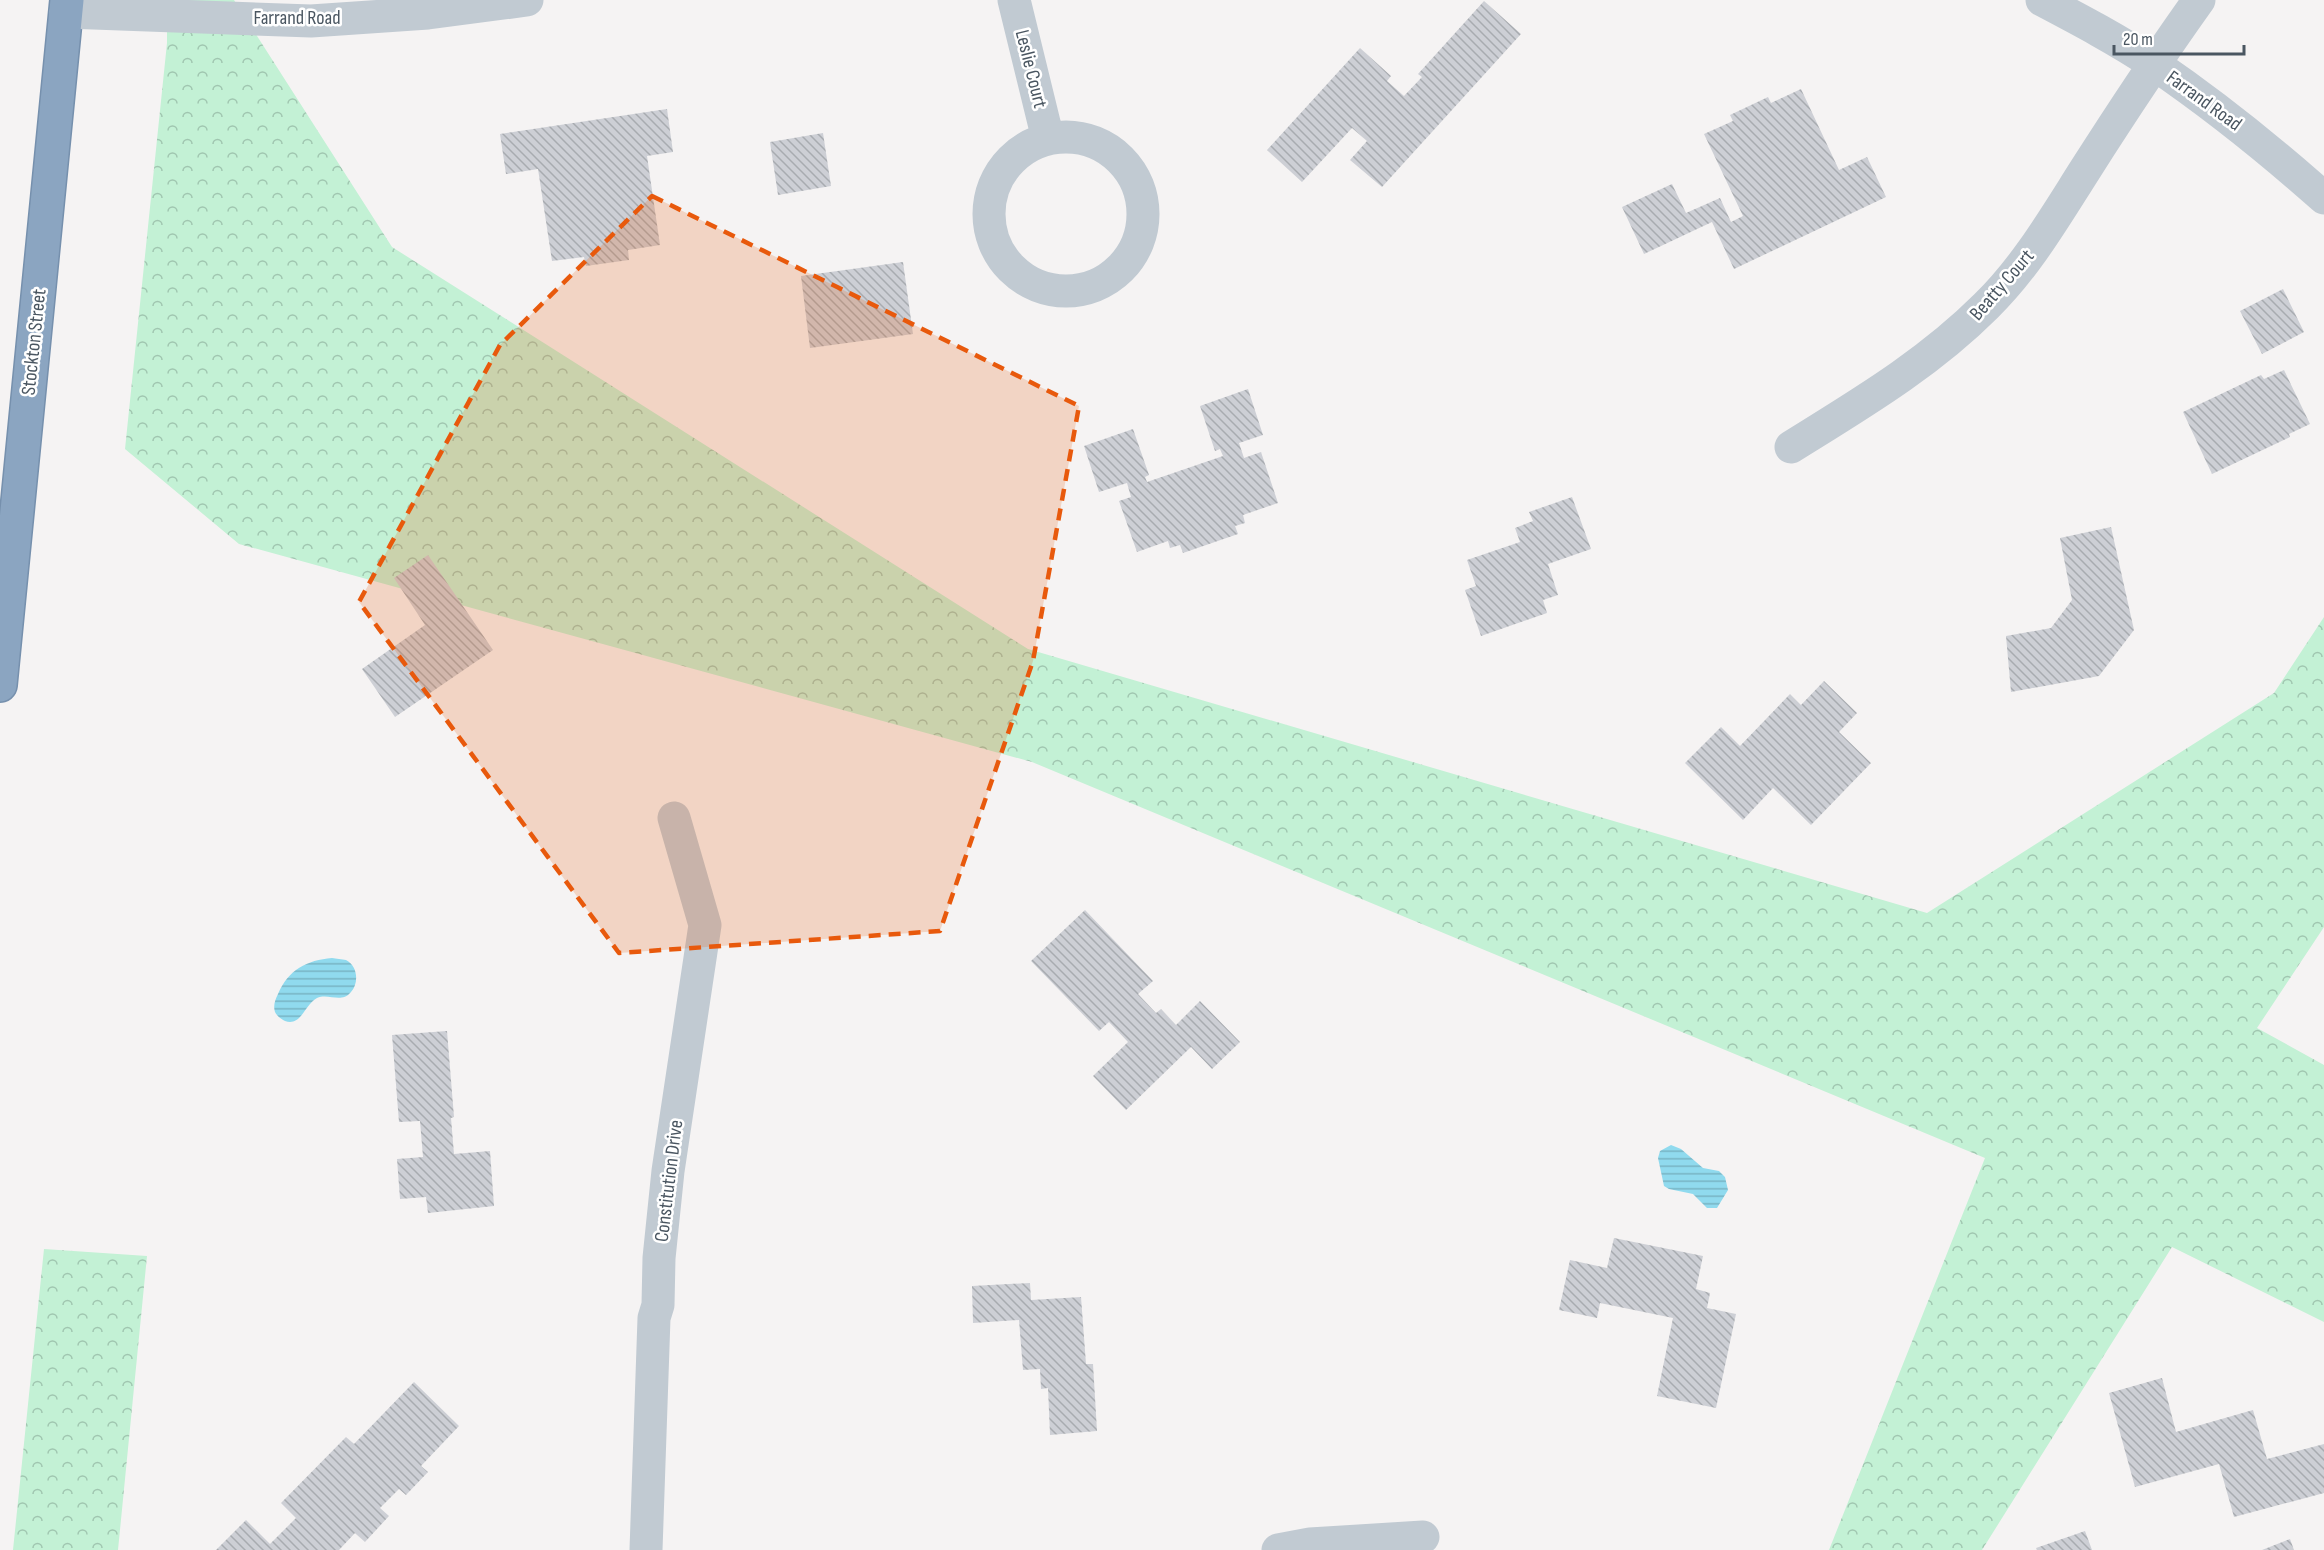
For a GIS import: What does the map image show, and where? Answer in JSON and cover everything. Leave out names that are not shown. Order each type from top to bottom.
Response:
[{"type":"highway","name":"Stockton Street","points":[[0,685],[67,6]]},
{"type":"street","name":"Farrand Road","points":[[67,6],[310,21],[428,13],[527,0]]},
{"type":"street","name":"Leslie Court","points":[[1014,0],[1048,139]]},
{"type":"street","name":"Farrand Road","points":[[2042,0],[2107,35],[2153,64],[2259,141],[2324,198]]},
{"type":"street","name":"Beatty Court","points":[[1791,447],[1888,387],[1940,350],[1988,305],[2030,255],[2153,64],[2199,0]]},
{"type":"street","points":[[1074,137],[1100,144],[1121,159],[1136,181],[1144,206],[1142,232],[1131,256],[1114,276],[1091,288],[1065,292],[1040,288],[1018,276],[1001,258],[991,235],[988,211],[993,186],[1006,164],[1025,149],[1048,139],[1074,137]]},
{"type":"street","name":"Constitution Drive","points":[[646,1550],[654,1318],[658,1305],[659,1258],[668,1171],[705,925],[674,818]]},
{"type":"street","points":[[1278,1550],[1310,1544],[1423,1537]]},
{"type":"highlighted area","points":[[652,196],[1079,406],[1033,661],[940,931],[619,953],[359,602],[500,345]]},
{"type":"green space","points":[[167,0],[234,0],[392,247],[1028,649],[1927,913],[2274,693],[2324,617],[2324,927],[2257,1028],[2324,1065],[2324,1322],[2172,1247],[1982,1550],[1829,1550],[1985,1158],[1032,762],[239,544],[125,449],[167,43]]},
{"type":"green space","points":[[44,1249],[147,1256],[118,1550],[13,1550]]},
{"type":"water","points":[[332,958],[346,960],[353,966],[356,980],[351,992],[339,998],[317,998],[295,1021],[285,1021],[279,1017],[275,1012],[275,1003],[287,979],[307,964]]},
{"type":"water","points":[[1671,1145],[1681,1149],[1703,1168],[1719,1171],[1725,1177],[1728,1190],[1717,1208],[1707,1208],[1693,1194],[1664,1186],[1658,1158],[1660,1151]]},
{"type":"building","points":[[1484,1],[1521,34],[1382,187],[1350,160],[1367,141],[1352,128],[1302,182],[1267,150],[1360,48],[1391,76],[1387,81],[1404,96],[1422,77],[1418,74]]},
{"type":"building","points":[[1801,89],[1839,170],[1867,157],[1886,197],[1734,269],[1712,222],[1644,254],[1622,207],[1672,184],[1686,213],[1720,198],[1731,222],[1743,216],[1704,134],[1733,121],[1730,115],[1768,97],[1771,103]]},
{"type":"building","points":[[667,109],[673,152],[647,156],[660,245],[628,250],[629,260],[586,266],[584,257],[552,261],[538,169],[506,174],[500,134]]},
{"type":"building","points":[[823,133],[831,186],[778,195],[770,142]]},
{"type":"building","points":[[903,262],[913,334],[810,348],[801,276]]},
{"type":"building","points":[[2283,289],[2304,332],[2262,354],[2240,311]]},
{"type":"building","points":[[2284,370],[2310,424],[2289,434],[2290,437],[2212,474],[2183,412],[2261,375],[2264,379]]},
{"type":"building","points":[[1248,389],[1263,435],[1239,443],[1244,458],[1261,452],[1278,503],[1243,515],[1245,523],[1235,526],[1238,534],[1183,553],[1180,545],[1170,548],[1168,541],[1137,552],[1119,501],[1131,497],[1127,483],[1099,492],[1084,446],[1133,429],[1149,475],[1145,477],[1147,482],[1223,456],[1220,449],[1215,451],[1200,406]]},
{"type":"building","points":[[1572,497],[1591,549],[1548,564],[1558,595],[1543,600],[1547,613],[1481,636],[1465,590],[1476,586],[1467,560],[1520,542],[1515,528],[1533,521],[1529,512]]},
{"type":"building","points":[[2111,527],[2134,630],[2099,676],[2011,692],[2006,636],[2051,628],[2072,600],[2060,538]]},
{"type":"building","points":[[428,555],[493,650],[395,717],[362,669],[425,625],[394,578]]},
{"type":"building","points":[[1824,681],[1857,713],[1839,732],[1871,763],[1811,825],[1773,788],[1743,820],[1685,763],[1721,727],[1740,746],[1790,694],[1801,705]]},
{"type":"building","points":[[1085,910],[1153,981],[1138,994],[1156,1013],[1161,1009],[1176,1025],[1200,1001],[1240,1042],[1212,1069],[1191,1047],[1126,1110],[1093,1076],[1128,1042],[1109,1022],[1099,1031],[1031,961]]},
{"type":"building","points":[[447,1031],[454,1117],[451,1118],[454,1154],[490,1151],[494,1206],[428,1213],[426,1197],[400,1199],[397,1159],[423,1157],[420,1121],[399,1122],[392,1035]]},
{"type":"building","points":[[1614,1238],[1703,1256],[1696,1289],[1710,1293],[1707,1308],[1736,1314],[1716,1408],[1657,1396],[1673,1318],[1600,1303],[1597,1318],[1559,1310],[1570,1260],[1607,1268]]},
{"type":"building","points":[[1030,1283],[1031,1300],[1081,1297],[1086,1364],[1093,1364],[1097,1431],[1050,1435],[1048,1388],[1041,1389],[1040,1369],[1023,1370],[1019,1320],[973,1323],[972,1286]]},
{"type":"building","points":[[2162,1378],[2176,1432],[2253,1410],[2267,1459],[2324,1444],[2324,1493],[2234,1517],[2219,1464],[2135,1487],[2109,1393]]},
{"type":"building","points":[[414,1382],[459,1426],[421,1466],[428,1472],[406,1495],[399,1489],[380,1508],[389,1516],[365,1542],[355,1533],[339,1550],[216,1550],[246,1520],[270,1544],[296,1518],[281,1503],[346,1437],[354,1444]]},
{"type":"building","points":[[2085,1531],[2092,1550],[2037,1550],[2036,1548]]},
{"type":"building","points":[[2290,1539],[2294,1550],[2262,1550]]}]
